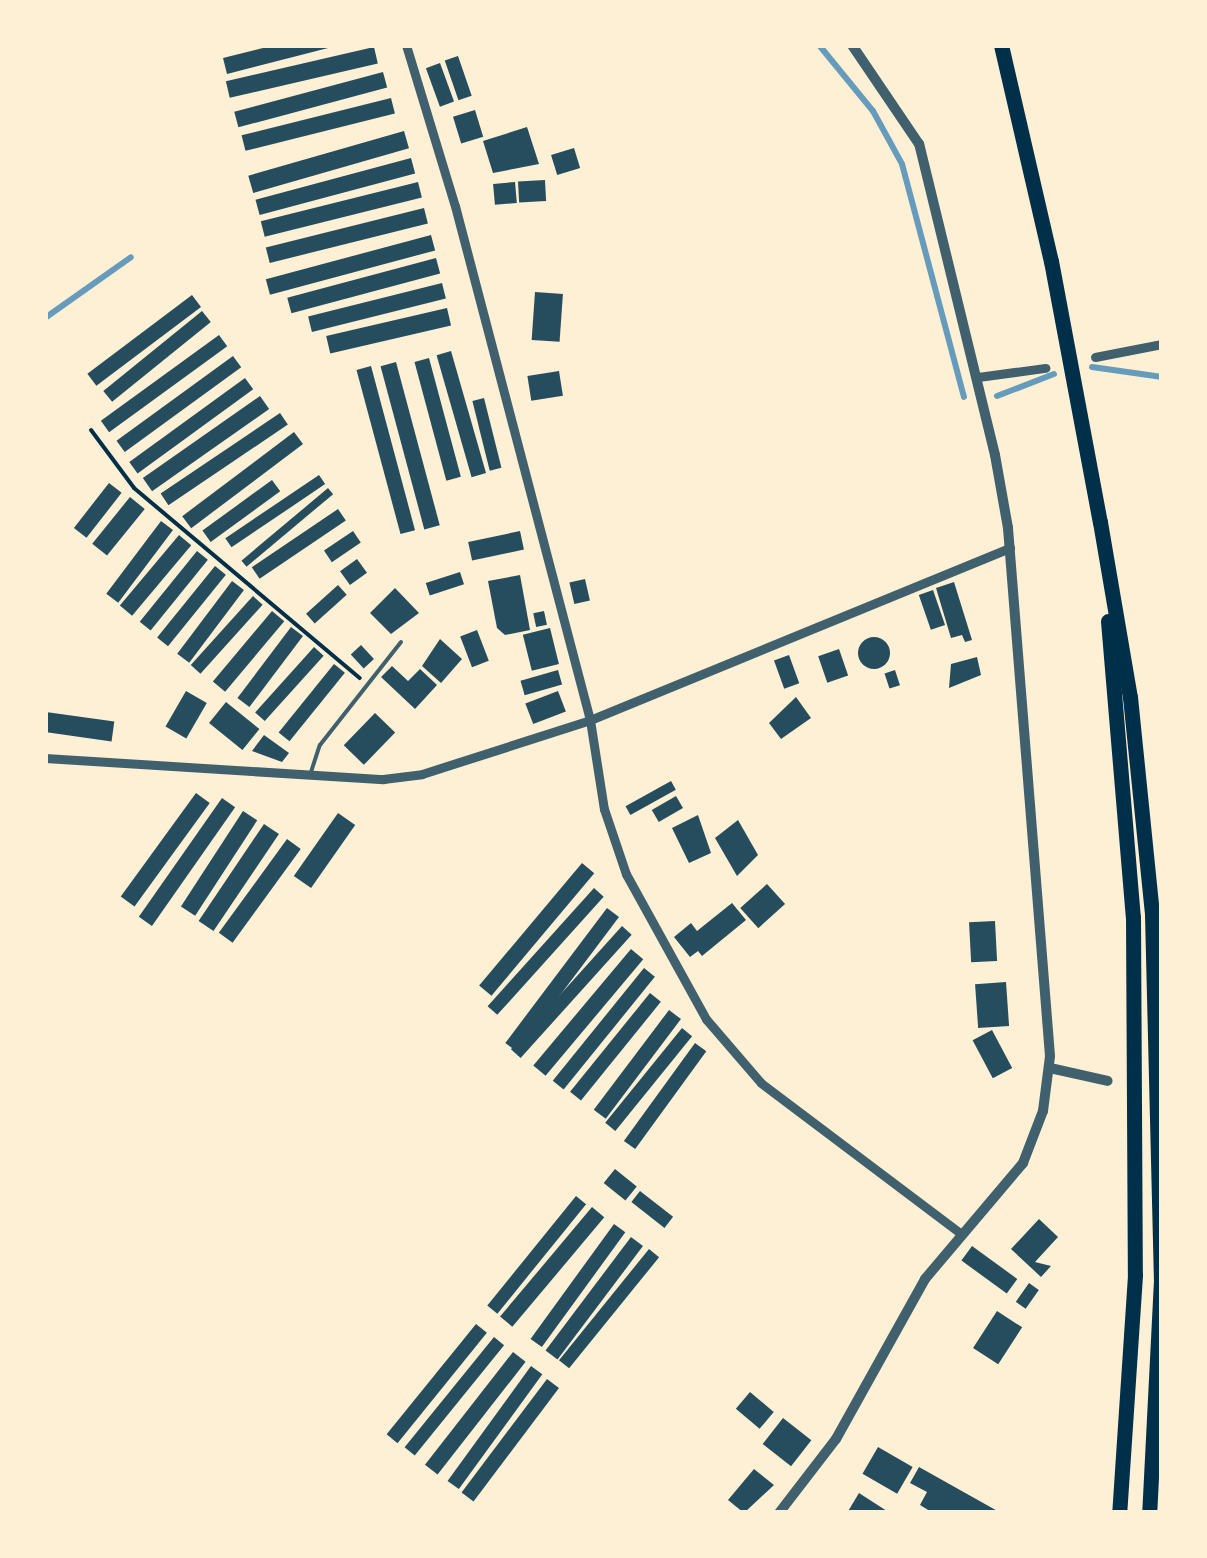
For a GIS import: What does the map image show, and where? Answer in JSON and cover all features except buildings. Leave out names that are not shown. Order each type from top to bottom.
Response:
[{"type":"highway","points":[[1001,45],[1100,522],[1130,698],[1152,914],[1161,1280],[1148,1513]]},
{"type":"highway","points":[[1100,522],[1133,917],[1134,1275],[1119,1513]]},
{"type":"street","points":[[406,45],[590,720],[604,809],[626,874],[706,1018],[795,1113],[959,1232]]},
{"type":"street","points":[[779,1513],[836,1438],[900,1320],[959,1232],[1023,1163],[1043,1111],[1050,1068],[1010,548],[978,377],[919,144],[852,45]]},
{"type":"street","points":[[1095,357],[1162,344]]},
{"type":"street","points":[[978,377],[1045,368]]},
{"type":"street","points":[[45,758],[310,775],[422,774],[590,720],[1010,548]]},
{"type":"street","points":[[1050,1068],[1108,1082]]},
{"type":"lane","points":[[310,775],[320,744],[401,642]]},
{"type":"path","points":[[91,430],[134,488],[368,684]]},
{"type":"waterway","points":[[819,45],[873,111],[902,164],[964,397]]},
{"type":"waterway","points":[[45,318],[131,257]]},
{"type":"waterway","points":[[1092,367],[1162,377]]},
{"type":"waterway","points":[[997,396],[1054,374]]}]
